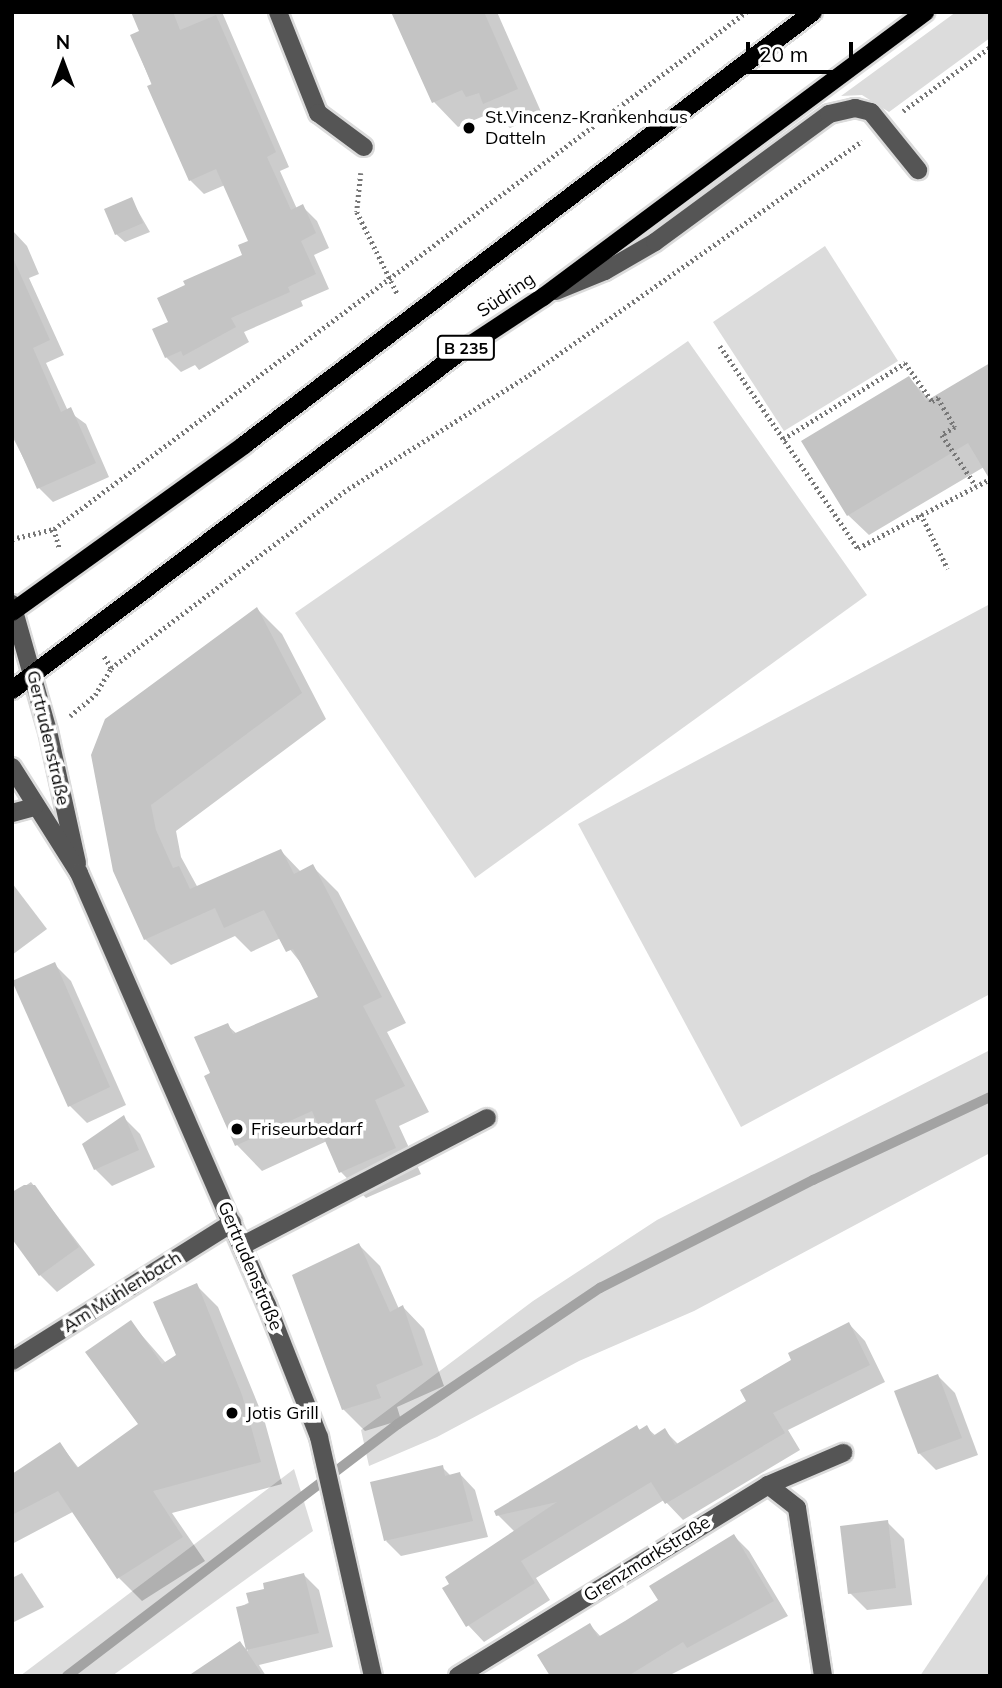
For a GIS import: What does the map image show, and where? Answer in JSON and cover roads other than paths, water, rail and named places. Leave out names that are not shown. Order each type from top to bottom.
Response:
[{"type":"main road","points":[[13,609],[222,462],[813,12]]},
{"type":"main road","name":"Südring","points":[[12,690],[464,349],[543,297],[925,12]]},
{"type":"street","points":[[278,12],[318,113],[364,147]]},
{"type":"street","points":[[543,297],[605,271],[655,242],[829,114],[863,109],[884,126],[918,170]]},
{"type":"street","name":"Gertrudenstraße","points":[[13,609],[34,674],[79,873]]},
{"type":"street","name":"Gertrudenstraße","points":[[12,768],[34,807],[79,873],[243,1245],[319,1437],[373,1676]]},
{"type":"street","points":[[12,813],[34,807]]},
{"type":"street","points":[[243,1245],[487,1118]]},
{"type":"street","name":"Am Mühlenbach","points":[[12,1361],[232,1223]]},
{"type":"street","name":"Grenzmarkstraße","points":[[458,1676],[768,1485],[842,1453]]},
{"type":"street","points":[[768,1485],[797,1508],[823,1676]]},
{"type":"waterway","points":[[67,1676],[398,1424],[600,1288],[813,1180],[990,1097]]},
{"type":"place","name":"St.Vincenz-Krankenhaus Datteln","points":[[469,128]]},
{"type":"place","name":"Friseurbedarf","points":[[237,1129]]},
{"type":"place","name":"Jotis Grill","points":[[232,1413]]}]
